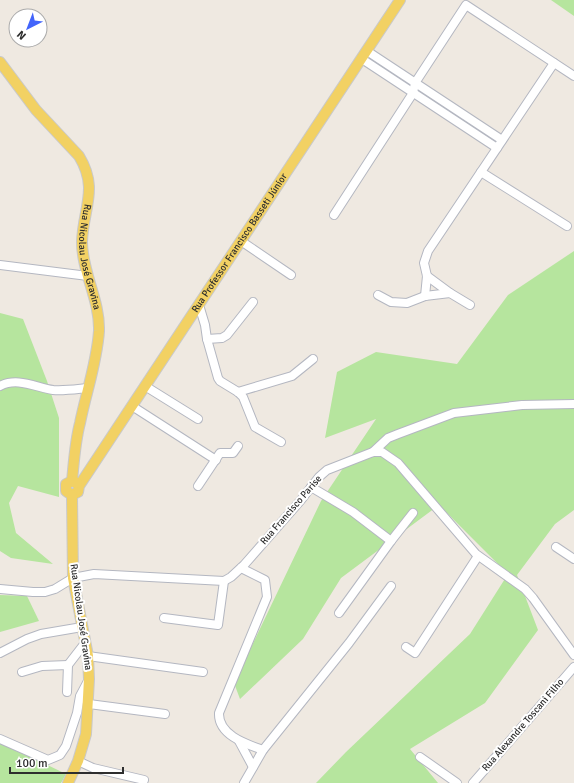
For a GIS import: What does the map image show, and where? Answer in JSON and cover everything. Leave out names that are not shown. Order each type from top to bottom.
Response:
[{"type":"main road","name":"Rua Professor Francisco Basseti Júnior","points":[[72,495],[78,492],[76,484],[132,406],[400,0]]},
{"type":"main road","name":"Rua Nicolau José Gravina","points":[[0,62],[36,110],[73,149],[84,165],[90,183],[82,242],[88,276],[98,309],[99,330],[96,352],[77,435],[76,484]]},
{"type":"main road","name":"Rua Nicolau José Gravina","points":[[68,783],[78,761],[86,734],[89,704],[88,656],[73,578],[72,495]]},
{"type":"street","points":[[334,215],[413,93],[415,83],[466,5],[574,76]]},
{"type":"street","points":[[364,55],[415,83],[502,140]]},
{"type":"street","points":[[364,55],[413,93],[497,148]]},
{"type":"street","points":[[425,296],[427,276],[424,263],[428,251],[554,63]]},
{"type":"street","points":[[481,172],[567,226]]},
{"type":"street","points":[[241,241],[291,275]]},
{"type":"street","points":[[0,264],[88,276]]},
{"type":"street","points":[[427,276],[450,293],[470,305]]},
{"type":"street","points":[[378,295],[391,302],[400,303],[412,302],[425,296],[450,293]]},
{"type":"street","points":[[207,339],[222,338],[227,335],[253,302]]},
{"type":"street","points":[[199,304],[218,378],[238,392],[245,401],[255,426],[281,442]]},
{"type":"street","points":[[238,392],[292,376],[313,360]]},
{"type":"street","points":[[0,386],[13,382],[54,390],[88,388]]},
{"type":"street","points":[[145,386],[198,419]]},
{"type":"street","points":[[373,452],[388,438],[454,413],[522,405],[574,404]]},
{"type":"street","points":[[132,406],[216,460]]},
{"type":"street","points":[[198,486],[220,453],[233,454],[238,446]]},
{"type":"street","points":[[373,452],[382,452],[398,463],[478,556],[525,589],[574,655]]},
{"type":"street","name":"Rua Francisco Parise","points":[[224,581],[232,577],[241,568],[319,477],[327,470],[373,452]]},
{"type":"street","points":[[311,487],[353,512],[391,541]]},
{"type":"street","points":[[339,613],[413,512]]},
{"type":"street","points":[[556,547],[574,559]]},
{"type":"street","points":[[406,647],[415,653],[478,556]]},
{"type":"street","points":[[241,568],[265,580],[267,597],[219,713],[219,720],[225,730],[239,741],[263,750]]},
{"type":"street","points":[[0,589],[45,592],[55,589],[73,578],[94,574],[224,581],[218,625],[164,618]]},
{"type":"street","points":[[244,783],[263,750],[349,643],[391,586]]},
{"type":"street","points":[[0,653],[27,639],[41,634],[82,627]]},
{"type":"street","points":[[67,692],[68,664],[85,643]]},
{"type":"street","points":[[88,656],[203,672]]},
{"type":"street","points":[[22,672],[42,666],[68,664]]},
{"type":"street","name":"Rua Alexandre Toscani Filho","points":[[473,783],[574,667]]},
{"type":"street","points":[[0,739],[48,760],[60,755],[66,746],[77,713],[80,696],[89,679]]},
{"type":"street","points":[[89,704],[165,714]]},
{"type":"street","points":[[239,741],[253,767]]},
{"type":"street","points":[[420,757],[457,783]]},
{"type":"street","points":[[78,761],[93,768],[144,780]]},
{"type":"green space","points":[[551,0],[574,0],[574,16]]},
{"type":"green space","points":[[574,251],[574,510],[555,524],[517,575],[538,630],[485,703],[410,749],[438,783],[316,783],[346,752],[470,634],[508,574],[439,505],[341,578],[303,639],[240,699],[234,683],[321,501],[376,419],[325,438],[337,372],[376,352],[457,364],[508,295]]},
{"type":"green space","points":[[0,313],[23,319],[47,381],[59,418],[59,497],[18,486],[9,503],[16,533],[53,564],[11,558],[0,551]]},
{"type":"green space","points":[[0,595],[27,596],[39,621],[0,632]]},
{"type":"green space","points":[[0,742],[66,774],[61,783],[0,783]]}]
